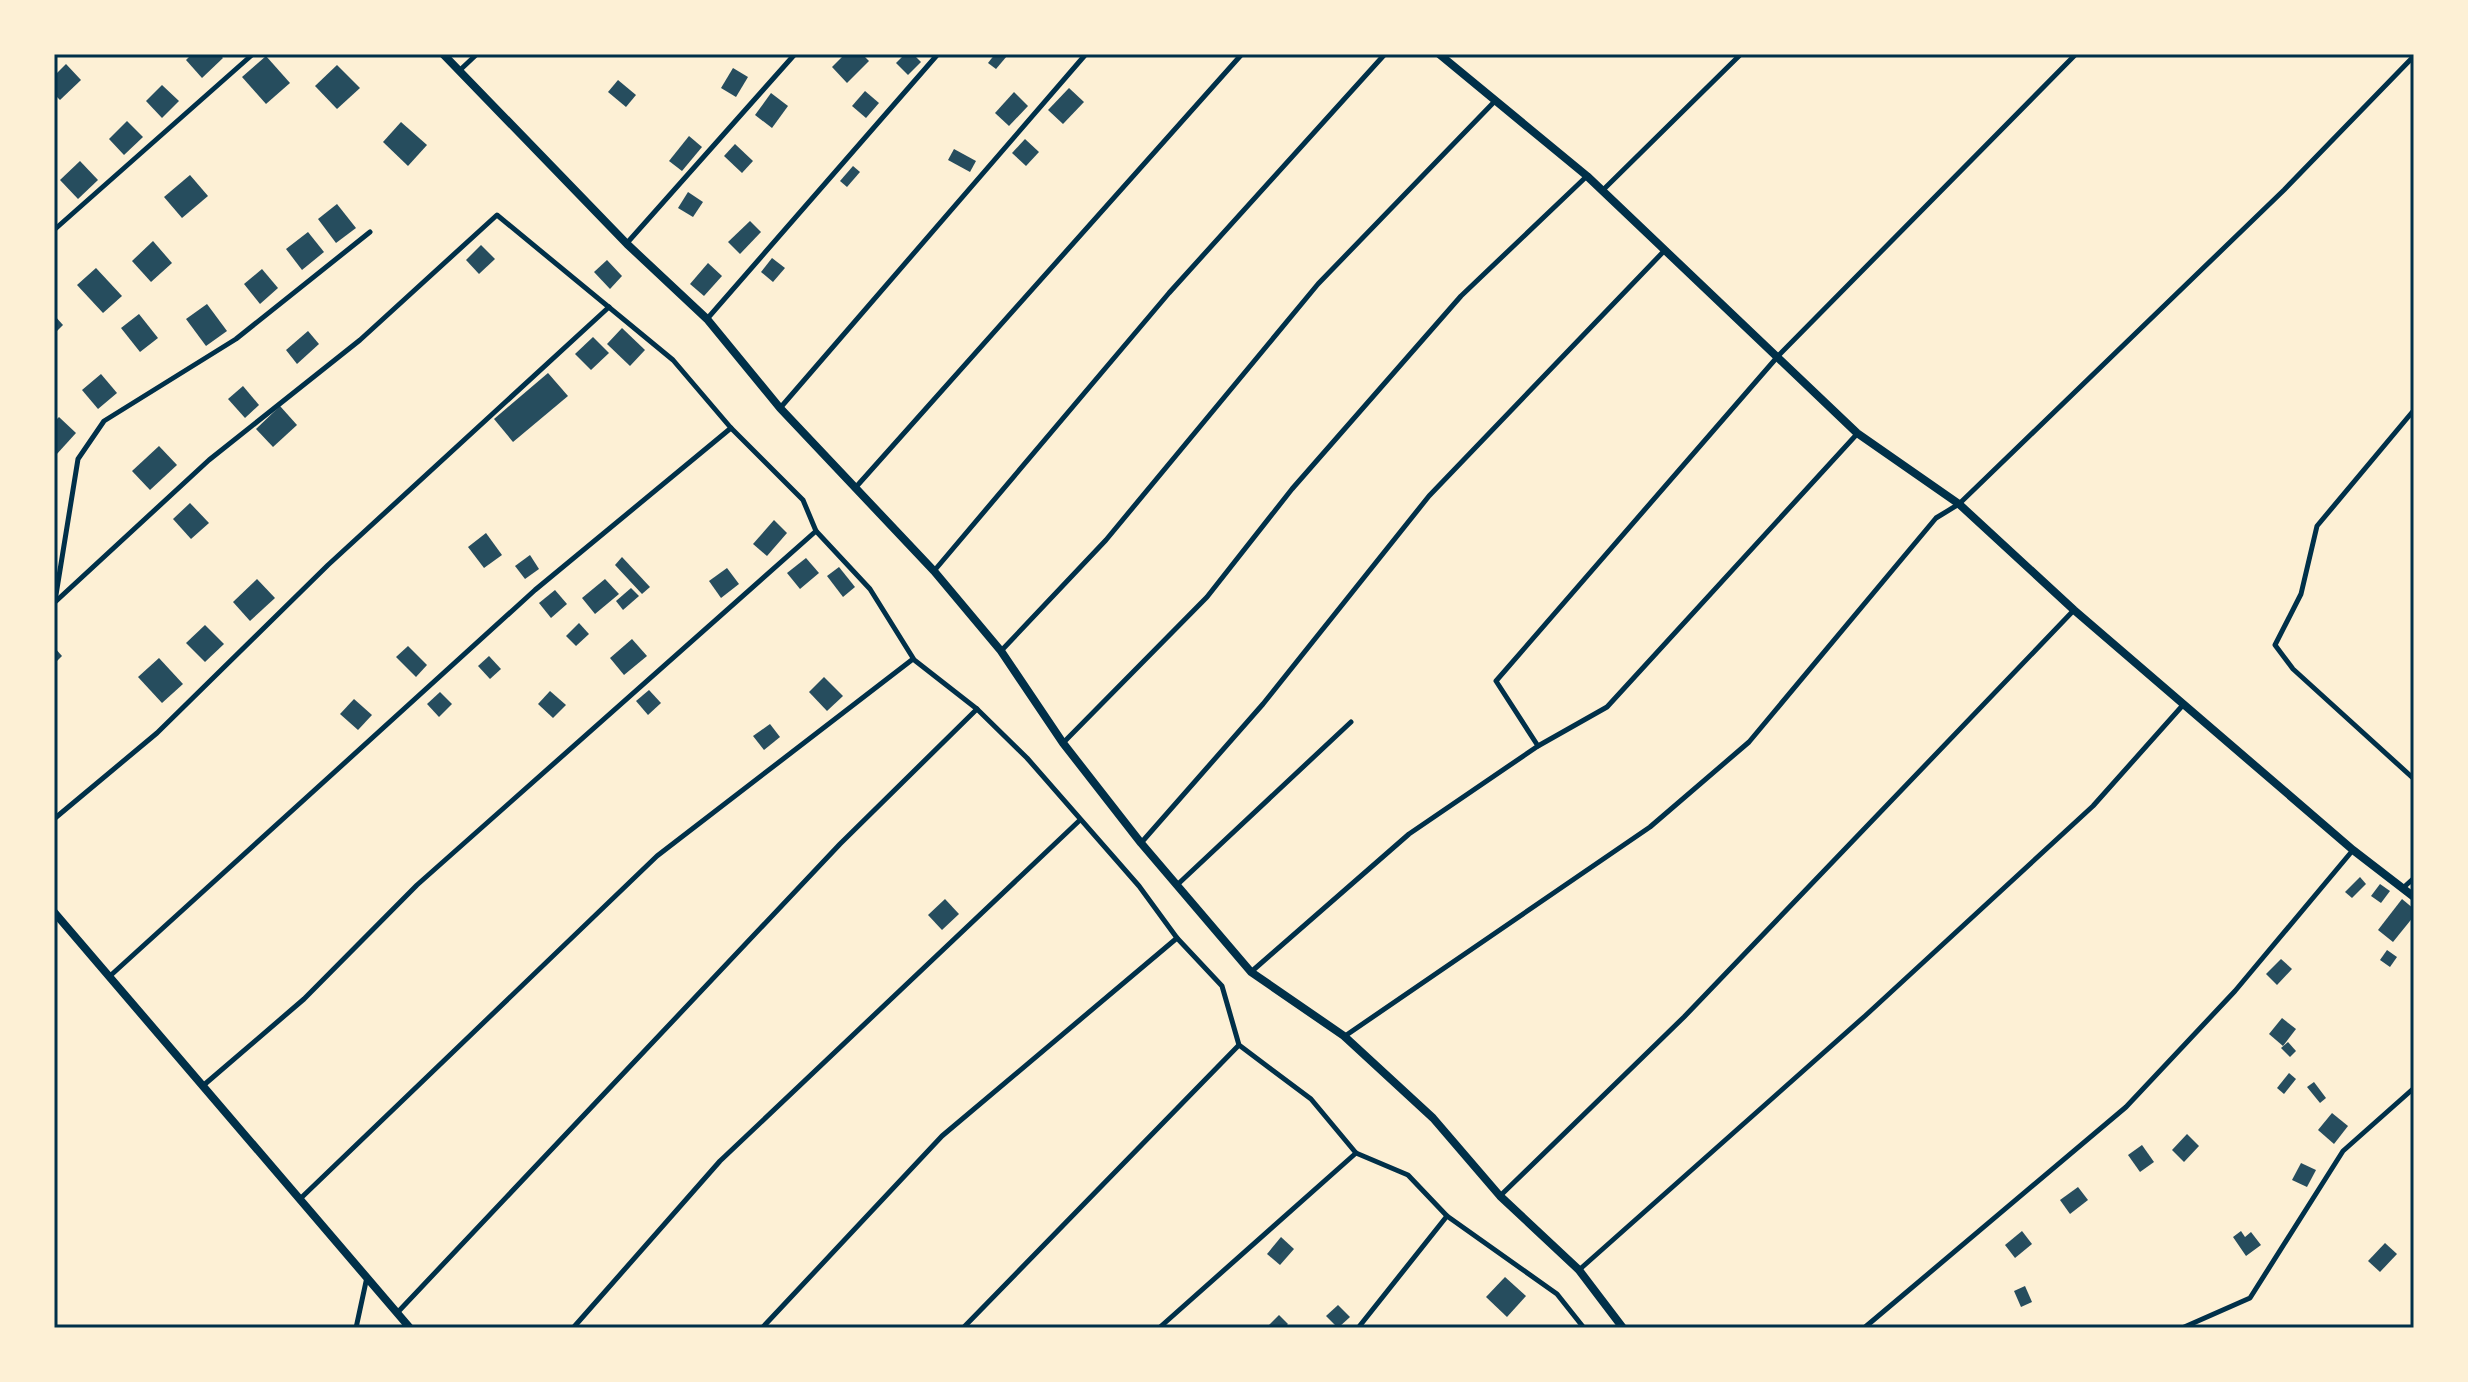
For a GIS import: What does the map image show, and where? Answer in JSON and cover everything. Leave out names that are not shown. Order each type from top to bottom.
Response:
[{"type":"street","points":[[443,54],[627,244],[707,319],[780,408],[934,571],[1001,651],[1063,743],[1141,843],[1251,972],[1344,1036],[1433,1118],[1500,1196],[1579,1270],[1623,1328]]},
{"type":"street","points":[[1439,54],[1587,176],[1779,355],[1857,433],[1959,504],[2074,610],[2353,850],[2414,897]]},
{"type":"street","points":[[54,912],[205,1084],[410,1328]]},
{"type":"lane","points":[[54,230],[253,54]]},
{"type":"lane","points":[[458,72],[477,54]]},
{"type":"lane","points":[[627,244],[795,54]]},
{"type":"lane","points":[[707,319],[938,54]]},
{"type":"lane","points":[[780,408],[1086,54]]},
{"type":"lane","points":[[856,487],[1242,54]]},
{"type":"lane","points":[[934,571],[1169,293],[1385,54]]},
{"type":"lane","points":[[1603,191],[1741,54]]},
{"type":"lane","points":[[1538,746],[1496,681],[1779,355],[2076,54]]},
{"type":"lane","points":[[1344,1036],[1650,827],[1749,742],[1936,518],[1959,504],[2284,190],[2414,56]]},
{"type":"lane","points":[[1001,651],[1106,540],[1318,284],[1496,101]]},
{"type":"lane","points":[[1063,743],[1207,597],[1292,489],[1461,296],[1587,176]]},
{"type":"lane","points":[[54,603],[209,460],[360,340],[497,215],[673,360],[731,428],[803,500],[816,531],[870,589],[913,659],[977,709],[1027,758],[1139,886],[1177,938],[1222,986],[1239,1045],[1311,1099],[1356,1153],[1408,1175],[1447,1216],[1557,1294],[1584,1328]]},
{"type":"lane","points":[[54,603],[78,459],[104,421],[236,339],[370,232]]},
{"type":"lane","points":[[1141,843],[1263,704],[1429,496],[1666,250]]},
{"type":"lane","points":[[54,819],[157,733],[328,565],[609,307]]},
{"type":"lane","points":[[2414,410],[2317,526],[2301,594],[2275,645],[2293,669],[2414,779]]},
{"type":"lane","points":[[110,976],[535,590],[731,428]]},
{"type":"lane","points":[[1251,972],[1409,834],[1538,746],[1607,707],[1857,433]]},
{"type":"lane","points":[[205,1084],[304,999],[417,885],[816,531]]},
{"type":"lane","points":[[1500,1196],[1684,1017],[2074,610]]},
{"type":"lane","points":[[301,1198],[657,856],[913,659]]},
{"type":"lane","points":[[1579,1270],[1865,1016],[2093,806],[2184,704]]},
{"type":"lane","points":[[397,1313],[840,844],[977,709]]},
{"type":"lane","points":[[1176,885],[1351,722]]},
{"type":"lane","points":[[573,1328],[720,1161],[1080,820]]},
{"type":"lane","points":[[1864,1328],[2126,1107],[2235,991],[2353,850]]},
{"type":"lane","points":[[2403,888],[2414,878]]},
{"type":"lane","points":[[762,1328],[942,1136],[1177,938]]},
{"type":"lane","points":[[963,1328],[1239,1045]]},
{"type":"lane","points":[[2182,1328],[2250,1298],[2343,1151],[2414,1088]]},
{"type":"lane","points":[[1159,1328],[1356,1153]]},
{"type":"lane","points":[[1358,1328],[1447,1216]]},
{"type":"lane","points":[[356,1328],[367,1276]]},
{"type":"building","points":[[192,54],[219,54],[223,58],[202,78],[186,60]]},
{"type":"building","points":[[845,54],[862,54],[869,61],[847,83],[832,67]]},
{"type":"building","points":[[905,54],[913,54],[921,62],[908,75],[896,63]]},
{"type":"building","points":[[995,54],[1007,56],[996,69],[988,63]]},
{"type":"building","points":[[266,56],[290,83],[266,104],[242,77]]},
{"type":"building","points":[[66,64],[81,80],[60,100],[54,94],[54,76]]},
{"type":"building","points":[[337,65],[360,88],[337,109],[315,86]]},
{"type":"building","points":[[733,68],[748,77],[736,97],[721,88]]},
{"type":"building","points":[[618,80],[636,95],[626,107],[608,92]]},
{"type":"building","points":[[162,85],[179,101],[162,118],[146,101]]},
{"type":"building","points":[[1069,88],[1084,102],[1063,124],[1048,110]]},
{"type":"building","points":[[865,91],[879,103],[866,118],[852,106]]},
{"type":"building","points":[[1014,92],[1028,106],[1009,126],[995,113]]},
{"type":"building","points":[[771,93],[788,106],[772,128],[755,115]]},
{"type":"building","points":[[127,121],[143,137],[124,155],[109,139]]},
{"type":"building","points":[[401,122],[427,145],[408,166],[383,142]]},
{"type":"building","points":[[689,136],[702,147],[682,171],[669,161]]},
{"type":"building","points":[[1025,139],[1039,152],[1026,166],[1012,153]]},
{"type":"building","points":[[735,144],[753,161],[742,173],[724,156]]},
{"type":"building","points":[[954,149],[976,161],[970,172],[948,160]]},
{"type":"building","points":[[80,161],[98,180],[78,199],[60,180]]},
{"type":"building","points":[[853,166],[860,172],[847,187],[840,181]]},
{"type":"building","points":[[190,175],[208,196],[182,218],[164,197]]},
{"type":"building","points":[[688,192],[703,202],[693,217],[678,208]]},
{"type":"building","points":[[337,204],[356,228],[336,243],[318,219]]},
{"type":"building","points":[[750,221],[761,232],[740,254],[728,242]]},
{"type":"building","points":[[308,232],[324,252],[302,270],[286,249]]},
{"type":"building","points":[[153,241],[172,263],[151,282],[132,261]]},
{"type":"building","points":[[481,245],[495,259],[479,274],[466,260]]},
{"type":"building","points":[[772,258],[785,268],[773,282],[761,272]]},
{"type":"building","points":[[607,260],[622,276],[610,289],[594,272]]},
{"type":"building","points":[[708,263],[722,276],[704,296],[690,284]]},
{"type":"building","points":[[96,268],[122,296],[103,313],[77,285]]},
{"type":"building","points":[[262,269],[278,288],[260,304],[244,284]]},
{"type":"building","points":[[207,304],[227,331],[206,346],[186,319]]},
{"type":"building","points":[[139,314],[158,338],[140,352],[121,328]]},
{"type":"building","points":[[54,315],[63,325],[54,334]]},
{"type":"building","points":[[622,328],[645,350],[630,366],[607,344]]},
{"type":"building","points":[[308,331],[319,344],[297,364],[286,350]]},
{"type":"building","points":[[593,337],[609,353],[591,370],[575,354]]},
{"type":"building","points":[[548,373],[568,396],[513,442],[494,419]]},
{"type":"building","points":[[101,374],[117,393],[98,409],[82,390]]},
{"type":"building","points":[[243,386],[259,405],[245,418],[228,399]]},
{"type":"building","points":[[280,406],[297,425],[273,447],[256,429]]},
{"type":"building","points":[[59,417],[76,433],[56,455],[54,422]]},
{"type":"building","points":[[159,446],[177,465],[150,490],[132,471]]},
{"type":"building","points":[[190,503],[209,523],[191,539],[173,519]]},
{"type":"building","points":[[774,520],[787,533],[767,556],[753,544]]},
{"type":"building","points":[[486,533],[502,555],[484,568],[468,547]]},
{"type":"building","points":[[530,555],[539,569],[525,579],[515,566]]},
{"type":"building","points":[[622,557],[650,587],[642,594],[615,565]]},
{"type":"building","points":[[806,558],[819,573],[800,589],[787,573]]},
{"type":"building","points":[[839,567],[855,587],[843,597],[827,576]]},
{"type":"building","points":[[727,568],[739,584],[721,598],[709,581]]},
{"type":"building","points":[[257,579],[275,598],[250,621],[233,602]]},
{"type":"building","points":[[605,579],[619,594],[595,614],[582,598]]},
{"type":"building","points":[[631,588],[639,596],[623,610],[616,601]]},
{"type":"building","points":[[555,590],[567,604],[551,618],[539,603]]},
{"type":"building","points":[[579,623],[589,634],[576,646],[566,636]]},
{"type":"building","points":[[205,625],[224,644],[205,662],[186,643]]},
{"type":"building","points":[[632,639],[647,656],[624,675],[610,658]]},
{"type":"building","points":[[408,646],[427,665],[416,677],[396,657]]},
{"type":"building","points":[[54,647],[62,656],[54,664]]},
{"type":"building","points":[[489,656],[501,669],[490,679],[478,666]]},
{"type":"building","points":[[159,658],[183,684],[162,703],[138,677]]},
{"type":"building","points":[[824,677],[843,696],[827,711],[809,692]]},
{"type":"building","points":[[649,690],[661,703],[648,715],[636,701]]},
{"type":"building","points":[[550,691],[566,705],[553,718],[538,704]]},
{"type":"building","points":[[440,692],[452,704],[439,717],[427,704]]},
{"type":"building","points":[[354,699],[372,715],[358,730],[340,714]]},
{"type":"building","points":[[770,724],[780,737],[764,750],[753,736]]},
{"type":"building","points":[[2360,877],[2366,884],[2352,898],[2345,892]]},
{"type":"building","points":[[2380,884],[2390,891],[2381,903],[2371,896]]},
{"type":"building","points":[[945,899],[959,914],[942,930],[928,915]]},
{"type":"building","points":[[2402,899],[2414,909],[2414,916],[2393,942],[2378,930]]},
{"type":"building","points":[[2387,950],[2397,957],[2390,967],[2380,960]]},
{"type":"building","points":[[2281,959],[2292,969],[2277,985],[2266,974]]},
{"type":"building","points":[[2282,1018],[2296,1029],[2283,1046],[2269,1034]]},
{"type":"building","points":[[2288,1042],[2296,1051],[2290,1057],[2281,1048]]},
{"type":"building","points":[[2289,1073],[2296,1079],[2284,1094],[2277,1088]]},
{"type":"building","points":[[2314,1082],[2326,1098],[2320,1103],[2307,1087]]},
{"type":"building","points":[[2332,1113],[2348,1126],[2334,1144],[2318,1130]]},
{"type":"building","points":[[2187,1134],[2199,1146],[2184,1162],[2172,1150]]},
{"type":"building","points":[[2142,1145],[2154,1162],[2140,1172],[2128,1155]]},
{"type":"building","points":[[2301,1163],[2316,1170],[2307,1187],[2292,1180]]},
{"type":"building","points":[[2078,1187],[2088,1200],[2070,1214],[2060,1200]]},
{"type":"building","points":[[2022,1231],[2032,1244],[2015,1258],[2005,1245]]},
{"type":"building","points":[[2241,1231],[2245,1237],[2251,1232],[2261,1245],[2246,1256],[2233,1237]]},
{"type":"building","points":[[1281,1237],[1294,1249],[1280,1265],[1267,1254]]},
{"type":"building","points":[[2385,1243],[2397,1254],[2380,1272],[2368,1261]]},
{"type":"building","points":[[1505,1277],[1526,1296],[1507,1317],[1486,1297]]},
{"type":"building","points":[[2025,1286],[2032,1302],[2021,1307],[2014,1291]]},
{"type":"building","points":[[1338,1305],[1350,1317],[1338,1328],[1326,1316]]},
{"type":"building","points":[[1279,1315],[1288,1324],[1284,1328],[1266,1328]]}]
